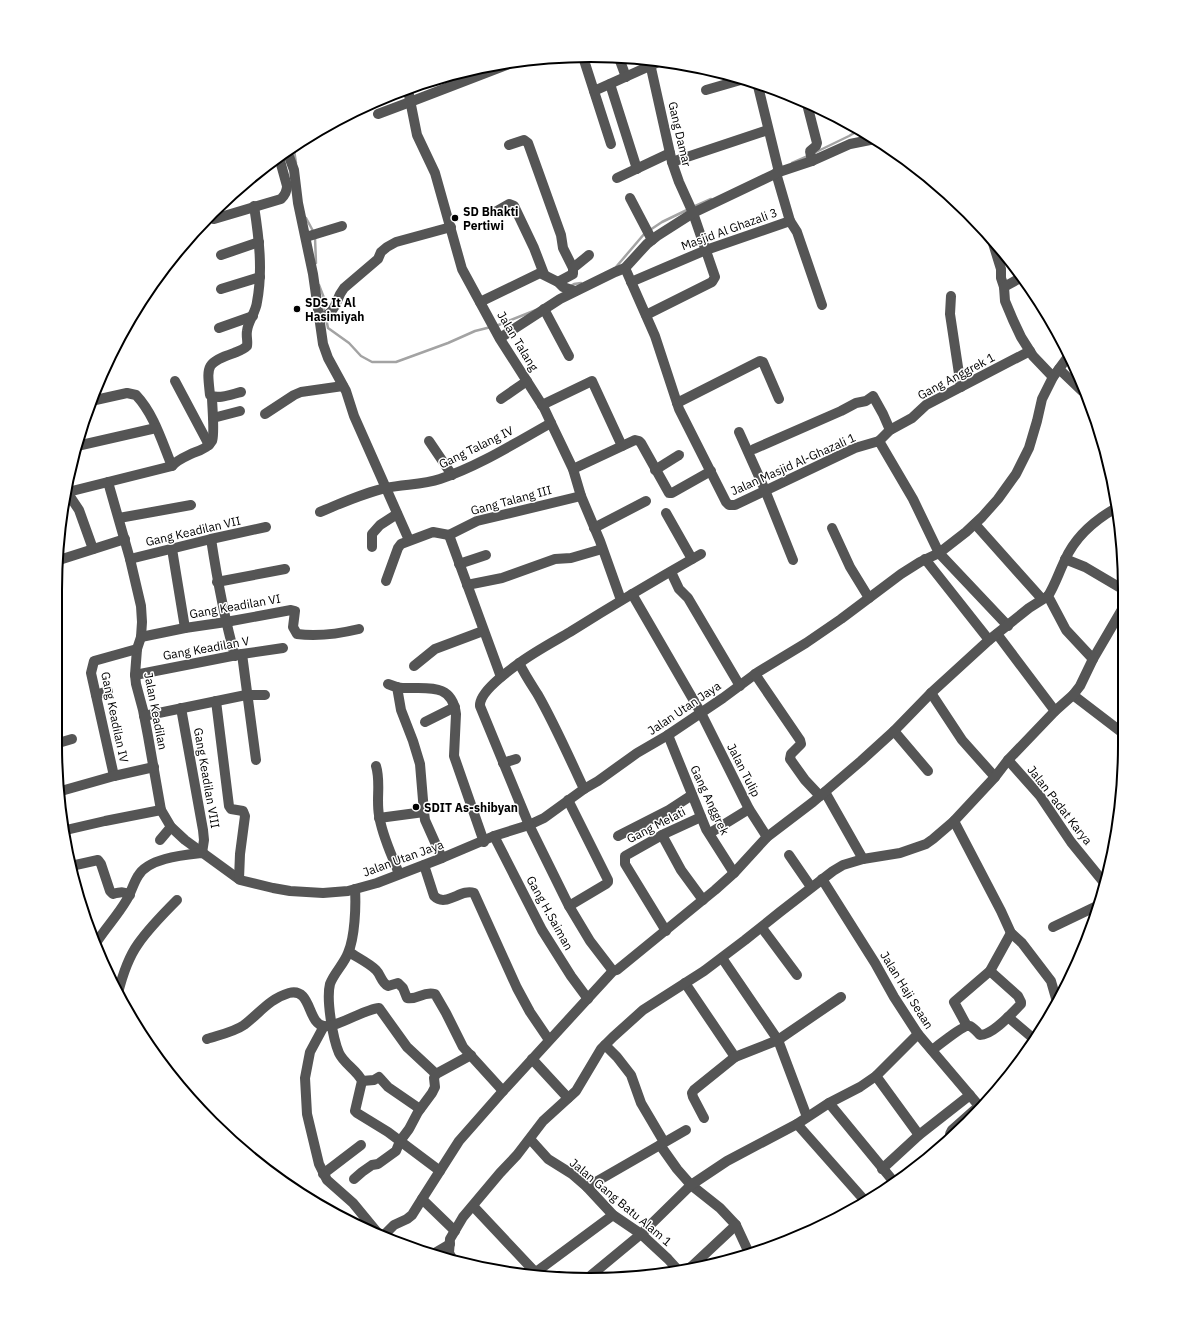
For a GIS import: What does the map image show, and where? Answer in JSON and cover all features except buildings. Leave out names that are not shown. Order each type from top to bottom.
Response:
[{"type":"street","points":[[585,62],[611,144]]},
{"type":"street","points":[[621,63],[626,77]]},
{"type":"street","points":[[594,90],[626,77],[645,65]]},
{"type":"street","name":"Gang Damar","points":[[646,315],[715,280],[706,250],[671,158],[651,66]]},
{"type":"street","points":[[378,114],[489,72]]},
{"type":"street","points":[[706,90],[734,82]]},
{"type":"street","points":[[610,84],[637,169]]},
{"type":"street","name":"Masjid Al Ghazali 3","points":[[631,282],[706,250],[790,221],[759,90]]},
{"type":"street","name":"Jalan Talang","points":[[409,94],[417,135],[435,173],[462,268],[499,337],[542,405],[551,423],[573,469],[581,496],[621,600]]},
{"type":"street","points":[[808,109],[817,143],[811,156]]},
{"type":"street","points":[[617,178],[637,169],[671,158],[768,130]]},
{"type":"street","points":[[499,337],[544,309],[567,287],[574,273],[563,248],[561,235],[528,143],[524,140],[509,145]]},
{"type":"street","points":[[481,303],[540,273],[567,287],[625,268],[649,235],[691,210],[811,156],[850,144],[866,141]]},
{"type":"street","points":[[289,157],[294,170],[298,203],[309,237],[314,274],[323,316],[323,344],[328,358],[343,386],[354,416],[409,540]]},
{"type":"street","points":[[216,218],[281,199],[287,189],[280,163]]},
{"type":"street","points":[[630,198],[649,235]]},
{"type":"street","points":[[495,212],[509,204],[514,206],[534,248],[544,274]]},
{"type":"street","points":[[72,489],[108,482],[172,466],[177,460],[197,451],[209,444],[212,440],[213,418],[209,367],[213,362],[221,357],[244,350],[247,346],[247,331],[258,301],[260,277],[259,242],[254,206]]},
{"type":"street","points":[[790,221],[797,232],[822,305]]},
{"type":"street","points":[[309,237],[342,226]]},
{"type":"street","points":[[323,316],[336,304],[340,292],[378,259],[386,246],[451,227]]},
{"type":"street","points":[[221,255],[259,242]]},
{"type":"street","points":[[996,253],[1001,269],[1005,301],[1020,337],[1030,351],[1056,373],[1078,388]]},
{"type":"street","points":[[573,268],[588,255]]},
{"type":"street","name":"Jalan Masjid Al-Ghazali 1","points":[[625,268],[655,336],[677,403],[729,505],[736,505],[855,448],[879,440]]},
{"type":"street","points":[[221,289],[260,277]]},
{"type":"street","points":[[1004,288],[1017,280]]},
{"type":"street","points":[[951,296],[950,314],[961,387]]},
{"type":"street","points":[[544,309],[569,356]]},
{"type":"street","points":[[218,328],[253,316]]},
{"type":"street","name":"Gang Anggrek 1","points":[[879,440],[890,430],[912,418],[926,405],[1030,351]]},
{"type":"street","name":"Jalan Utan Jaya","points":[[202,853],[239,879],[273,888],[290,891],[323,893],[348,891],[424,865],[484,842],[494,836],[529,825],[544,818],[637,753],[701,713],[755,674],[806,643],[925,559],[939,553],[966,532],[998,499],[1016,474],[1029,448],[1042,399],[1056,373],[1066,360]]},
{"type":"street","points":[[677,403],[760,361],[763,362],[779,399]]},
{"type":"street","points":[[175,381],[209,444]]},
{"type":"street","points":[[500,399],[527,381]]},
{"type":"street","points":[[542,405],[592,381],[622,446]]},
{"type":"street","points":[[264,414],[301,392],[343,386]]},
{"type":"street","points":[[212,397],[241,392]]},
{"type":"street","points":[[98,400],[127,393],[136,395],[149,413],[172,466]]},
{"type":"street","points":[[754,449],[856,403],[866,401],[873,396],[890,430]]},
{"type":"street","points":[[213,418],[240,411]]},
{"type":"street","name":"Gang Talang IV","points":[[320,512],[385,488],[438,480],[452,475],[502,451],[551,423]]},
{"type":"street","points":[[83,445],[156,428]]},
{"type":"street","points":[[738,432],[765,490],[793,560]]},
{"type":"street","points":[[573,469],[635,440],[639,441],[667,492],[670,494],[711,471]]},
{"type":"street","points":[[879,440],[909,493],[939,553],[1008,626]]},
{"type":"street","points":[[429,441],[452,475]]},
{"type":"street","points":[[655,470],[679,455]]},
{"type":"street","name":"Jalan Keadilan","points":[[108,482],[125,539],[141,606],[141,637],[137,649],[135,675],[137,691],[144,716],[154,767],[160,810],[172,827],[185,840],[202,853]]},
{"type":"street","name":"Gang Talang III","points":[[449,535],[477,521],[581,496]]},
{"type":"street","points":[[71,497],[79,510],[93,549]]},
{"type":"street","points":[[594,528],[646,501]]},
{"type":"street","points":[[119,518],[191,505]]},
{"type":"street","points":[[386,1232],[394,1225],[412,1215],[459,1141],[613,971],[617,970],[703,900],[734,873],[767,837],[822,794],[894,731],[931,693],[993,637],[1045,597],[1055,583],[1065,559],[1079,536],[1102,516],[1111,511]]},
{"type":"street","points":[[613,971],[590,941],[569,906],[529,825],[480,706],[480,702],[488,690],[501,677],[519,664],[621,600],[697,556],[666,512]]},
{"type":"street","points":[[372,547],[372,534],[380,525],[397,514]]},
{"type":"street","points":[[975,524],[1045,597],[1066,630],[1093,659]]},
{"type":"street","name":"Gang Keadilan VII","points":[[130,559],[263,528]]},
{"type":"street","points":[[832,528],[850,567],[869,598]]},
{"type":"street","points":[[386,581],[398,548],[401,544],[433,532],[449,535],[501,677]]},
{"type":"street","points":[[63,556],[93,549],[125,539]]},
{"type":"street","points":[[211,539],[217,582],[226,622],[239,655],[256,760]]},
{"type":"street","points":[[172,549],[184,628]]},
{"type":"street","points":[[467,585],[502,578],[555,559],[571,558],[602,549]]},
{"type":"street","points":[[459,564],[486,555]]},
{"type":"street","points":[[925,559],[1055,711]]},
{"type":"street","points":[[1065,559],[1085,567],[1118,586]]},
{"type":"street","points":[[217,582],[285,569]]},
{"type":"street","points":[[671,572],[679,589],[688,598],[740,686]]},
{"type":"street","name":"Jalan Tulip","points":[[632,594],[701,713],[749,809],[767,837]]},
{"type":"street","name":"Gang Keadilan VI","points":[[141,637],[184,628],[293,610],[295,611],[293,627],[297,634],[312,636],[334,635],[359,629]]},
{"type":"street","points":[[450,1254],[450,1239],[463,1217],[530,1139],[543,1121],[576,1092],[593,1062],[605,1045],[643,1010],[722,958],[762,928],[811,887],[843,865],[863,859],[900,853],[933,840],[954,821],[995,777],[1008,760],[1055,711],[1073,695],[1080,686],[1093,659],[1118,616]]},
{"type":"street","points":[[414,666],[435,649],[483,631]]},
{"type":"street","name":"Gang Keadilan V","points":[[135,675],[282,648]]},
{"type":"street","name":"Gang Keadilan IV","points":[[114,776],[91,673],[94,661],[137,649]]},
{"type":"street","points":[[519,664],[557,732],[584,789]]},
{"type":"street","points":[[755,674],[800,740],[801,744],[790,754],[790,759],[805,780],[822,794],[863,859]]},
{"type":"street","points":[[442,858],[426,820],[420,764],[393,686],[435,688],[443,691],[450,698],[455,708],[454,756],[484,842]]},
{"type":"street","points":[[96,695],[108,691]]},
{"type":"street","points":[[931,693],[962,740],[995,777]]},
{"type":"street","points":[[144,716],[246,695],[266,695]]},
{"type":"street","points":[[1073,695],[1118,729]]},
{"type":"street","points":[[216,701],[229,806],[231,809],[243,811],[245,816],[240,854],[239,879]]},
{"type":"street","name":"Gang Keadilan VIII","points":[[182,708],[204,830],[202,853]]},
{"type":"street","points":[[425,722],[455,708]]},
{"type":"street","points":[[894,731],[928,770]]},
{"type":"street","name":"Gang Anggrek","points":[[668,735],[701,816],[734,873]]},
{"type":"street","points":[[62,742],[72,739]]},
{"type":"street","points":[[503,763],[516,759]]},
{"type":"street","name":"Jalan Padat Karya","points":[[1008,760],[1040,796],[1072,842],[1101,878]]},
{"type":"street","points":[[376,766],[378,774],[379,818],[382,831],[399,874]]},
{"type":"street","points":[[64,790],[114,776],[154,767]]},
{"type":"street","points":[[618,836],[669,810],[692,795]]},
{"type":"street","points":[[568,800],[608,880],[606,884],[569,906]]},
{"type":"street","points":[[710,833],[749,809]]},
{"type":"street","points":[[69,829],[160,810]]},
{"type":"street","points":[[379,818],[424,812]]},
{"type":"street","name":"Gang Melati","points":[[666,931],[625,864],[625,856],[662,835],[701,816]]},
{"type":"street","points":[[954,821],[1011,933],[1022,943],[1052,981],[1055,995]]},
{"type":"street","points":[[160,840],[172,827]]},
{"type":"street","points":[[662,835],[681,870],[703,900]]},
{"type":"street","name":"Gang H.Saiman","points":[[494,836],[542,930],[588,999]]},
{"type":"street","points":[[99,939],[116,918],[130,895],[138,875],[147,866],[182,855],[202,853]]},
{"type":"street","points":[[789,855],[811,887]]},
{"type":"street","points":[[76,865],[98,860],[101,864],[110,891],[113,894],[121,891],[130,895]]},
{"type":"street","points":[[424,865],[434,896],[437,899],[444,900],[464,893],[474,893],[517,988],[530,1012],[549,1040]]},
{"type":"street","name":"Jalan Haji Seaan","points":[[822,879],[918,1034],[977,1103]]},
{"type":"street","points":[[355,889],[355,921],[349,952],[330,985],[328,1026],[340,1055],[362,1081],[355,1111],[440,1170]]},
{"type":"street","points":[[120,987],[130,959],[137,945],[158,918],[177,900]]},
{"type":"street","points":[[1053,927],[1092,908]]},
{"type":"street","points":[[762,928],[797,975]]},
{"type":"street","points":[[990,971],[1018,996],[1021,1004],[990,1032],[980,1035],[970,1026],[967,1026],[954,1002],[990,971],[1011,933]]},
{"type":"street","points":[[349,952],[372,966],[380,975],[384,984],[388,986],[398,983],[403,988],[407,998],[412,999],[428,992],[435,994],[463,1046],[503,1091]]},
{"type":"street","points":[[722,958],[778,1040],[807,1117]]},
{"type":"street","points":[[685,983],[735,1057]]},
{"type":"street","points":[[207,1038],[224,1034],[244,1025],[265,1005],[291,993],[298,994],[305,998],[318,1023],[328,1026]]},
{"type":"street","points":[[704,1118],[692,1093],[735,1057],[778,1040],[841,997]]},
{"type":"street","points":[[372,1226],[353,1203],[327,1180],[318,1164],[307,1114],[305,1078],[310,1052],[328,1026],[379,1008],[407,1047],[436,1074]]},
{"type":"street","points":[[1008,1017],[1030,1036]]},
{"type":"street","points":[[932,1050],[967,1026]]},
{"type":"street","points":[[593,1273],[641,1234],[691,1185],[727,1161],[797,1124],[829,1103],[860,1087],[876,1076],[918,1034]]},
{"type":"street","points":[[605,1045],[626,1067],[643,1106],[662,1144],[677,1169],[691,1185],[720,1208],[736,1225],[747,1249]]},
{"type":"street","points":[[354,1179],[372,1165],[378,1164],[393,1154],[435,1087],[434,1078],[436,1074],[471,1055]]},
{"type":"street","points":[[532,1059],[568,1098]]},
{"type":"street","points":[[876,1076],[919,1135]]},
{"type":"street","points":[[362,1081],[374,1080],[379,1077],[388,1087],[420,1109]]},
{"type":"street","points":[[882,1169],[919,1135],[970,1095]]},
{"type":"street","points":[[829,1103],[891,1178]]},
{"type":"street","points":[[797,1124],[862,1197]]},
{"type":"street","points":[[587,1187],[686,1130]]},
{"type":"street","name":"Jalan Gang Batu Alam 1","points":[[530,1139],[548,1159],[572,1174],[587,1187],[613,1215],[641,1234],[674,1266]]},
{"type":"street","points":[[323,1174],[361,1145]]},
{"type":"street","points":[[422,1199],[455,1231]]},
{"type":"street","points":[[473,1206],[533,1269]]},
{"type":"street","points":[[539,1270],[613,1215]]},
{"type":"street","points":[[696,1262],[736,1225]]},
{"type":"street","points":[[439,1251],[450,1244]]},
{"type":"waterway","points":[[816,152],[854,133]]},
{"type":"waterway","points":[[294,153],[296,163]]},
{"type":"waterway","points":[[792,163],[808,156]]},
{"type":"waterway","points":[[693,207],[711,199]]},
{"type":"waterway","points":[[650,230],[662,222],[689,209]]},
{"type":"waterway","points":[[306,218],[313,231]]},
{"type":"waterway","points":[[616,267],[645,233]]},
{"type":"waterway","points":[[315,238],[316,263]]},
{"type":"waterway","points":[[569,287],[574,284],[581,283]]},
{"type":"waterway","points":[[319,285],[324,298],[324,313]]},
{"type":"waterway","points":[[496,326],[536,310]]},
{"type":"waterway","points":[[326,318],[328,328],[349,343],[361,356],[372,362],[396,362],[448,343],[475,331],[491,327]]},
{"type":"place","name":"SD Bhakti Pertiwi","points":[[455,218]]},
{"type":"place","name":"SDS It Al Hasimiyah","points":[[297,309]]},
{"type":"place","name":"SDIT As-shibyan","points":[[416,807]]}]
